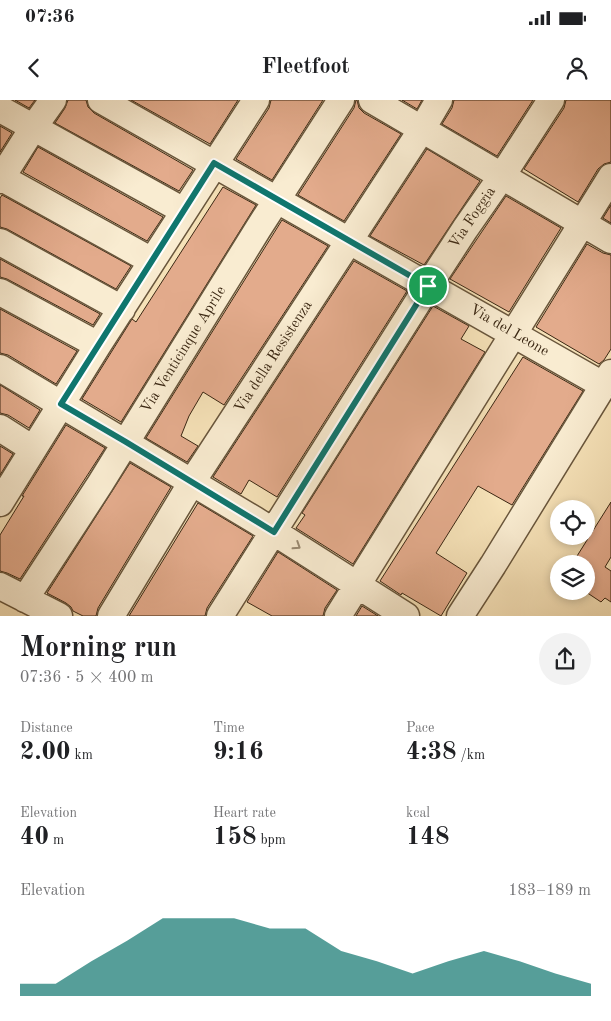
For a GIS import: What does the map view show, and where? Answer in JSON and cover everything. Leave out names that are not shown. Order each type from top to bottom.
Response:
[{"type":"street","points":[[53,100],[0,178],[152,261]]},
{"type":"street","name":"Via del Leone","points":[[101,100],[513,334],[607,379]]},
{"type":"street","points":[[1,499],[256,100]]},
{"type":"street","name":"Via Venticinque Aprile","points":[[25,599],[100,484],[277,199],[341,100]]},
{"type":"street","points":[[372,100],[611,240]]},
{"type":"street","name":"Via della Resistenza","points":[[112,616],[192,482],[439,100]]},
{"type":"street","name":"Via Foggia","points":[[220,616],[428,286],[551,100]]},
{"type":"street","points":[[0,109],[184,211]]},
{"type":"street","points":[[338,616],[611,177]]},
{"type":"street","points":[[0,242],[122,309]]},
{"type":"street","points":[[0,292],[98,345]]},
{"type":"street","points":[[0,368],[274,532],[406,616]]},
{"type":"street","points":[[460,616],[607,379]]},
{"type":"street","points":[[0,428],[33,449]]},
{"type":"street","points":[[0,586],[59,616]]},
{"type":"building","points":[[15,100],[35,100],[29,108]]},
{"type":"building","points":[[68,100],[86,100],[88,107],[94,113],[193,170],[179,191],[55,123]]},
{"type":"building","points":[[131,100],[238,100],[210,144]]},
{"type":"building","points":[[271,100],[323,100],[272,180],[236,159],[269,108]]},
{"type":"building","points":[[356,100],[359,108],[364,113],[401,134],[344,221],[298,195],[354,108]]},
{"type":"building","points":[[402,100],[422,100],[417,109]]},
{"type":"building","points":[[454,100],[533,100],[497,156],[442,124],[452,108]]},
{"type":"building","points":[[566,100],[611,100],[611,162],[604,164],[598,169],[578,202],[524,169],[564,108]]},
{"type":"building","points":[[0,126],[12,133],[0,152]]},
{"type":"building","points":[[38,147],[163,217],[147,241],[23,172]]},
{"type":"building","points":[[427,149],[480,181],[424,265],[370,236]]},
{"type":"building","points":[[223,187],[256,205],[121,422],[82,399],[132,319],[136,322]]},
{"type":"building","points":[[2,195],[131,266],[116,289],[7,229],[0,227],[0,198]]},
{"type":"building","points":[[506,196],[561,228],[509,312],[450,279]]},
{"type":"building","points":[[611,205],[611,223],[603,218]]},
{"type":"building","points":[[282,220],[328,246],[224,405],[203,392],[189,416],[181,436],[198,446],[187,462],[146,438]]},
{"type":"building","points":[[587,244],[603,253],[611,255],[611,349],[599,364],[536,327]]},
{"type":"building","points":[[0,259],[100,314],[93,325],[0,277]]},
{"type":"building","points":[[354,261],[407,291],[277,497],[249,480],[241,494],[213,477]]},
{"type":"building","points":[[433,306],[469,326],[461,339],[485,352],[353,564],[296,528],[305,515],[302,513]]},
{"type":"building","points":[[0,309],[77,351],[56,384],[8,355],[0,353]]},
{"type":"building","points":[[523,357],[583,391],[512,505],[478,486],[436,553],[467,573],[441,616],[402,593],[401,595],[380,581]]},
{"type":"building","points":[[0,385],[40,410],[29,428],[8,415],[0,413]]},
{"type":"building","points":[[66,425],[105,448],[20,579],[0,571],[0,535]]},
{"type":"building","points":[[0,446],[13,454],[0,475]]},
{"type":"building","points":[[130,463],[171,487],[98,608],[96,616],[83,616],[73,611],[66,603],[47,593]]},
{"type":"building","points":[[611,502],[611,557],[605,567],[611,571],[611,602],[605,598],[601,602],[595,598],[595,555],[578,555],[584,545],[595,545],[595,527]]},
{"type":"building","points":[[198,503],[253,536],[207,608],[205,616],[129,616]]},
{"type":"building","points":[[278,552],[337,590],[325,608],[323,616],[272,616],[247,602]]},
{"type":"building","points":[[362,606],[378,616],[356,616]]},
{"type":"route","points":[[214,163],[428,286],[274,532],[61,404],[214,163]]}]
